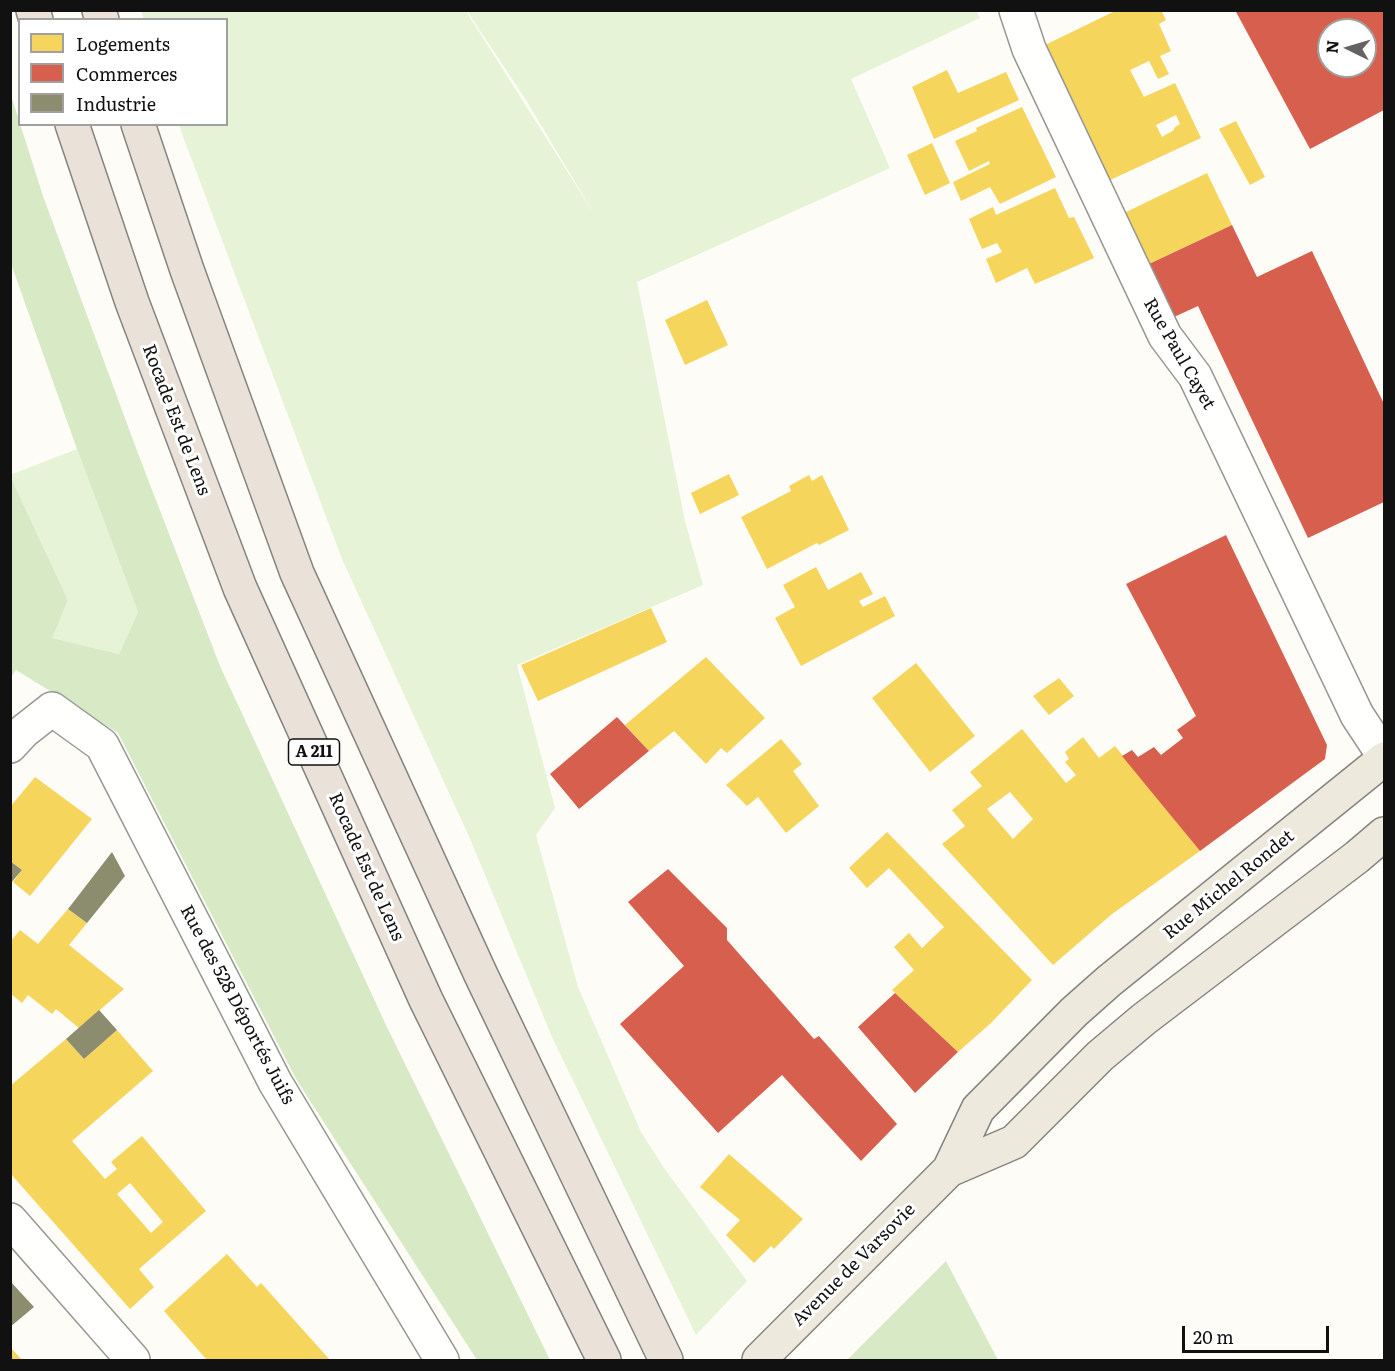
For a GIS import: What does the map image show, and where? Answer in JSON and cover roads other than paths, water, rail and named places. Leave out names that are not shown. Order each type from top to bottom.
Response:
[{"type":"highway","name":"Rocade Est de Lens","points":[[73,126],[132,302],[240,588],[426,1000],[604,1360]]},
{"type":"highway","points":[[139,126],[187,270],[297,573],[481,975],[666,1360]]},
{"type":"main road","name":"Rue Michel Rondet","points":[[1074,1012],[1384,758]]},
{"type":"main road","name":"Avenue de Varsovie","points":[[949,1170],[1014,1142],[1100,1056],[1144,1019],[1384,834]]},
{"type":"main road","name":"Avenue de Varsovie","points":[[763,1357],[949,1170],[978,1109],[1074,1012]]},
{"type":"street","name":"Rue Paul Cayet","points":[[1016,10],[1029,49],[1165,336],[1195,376],[1357,715],[1384,758]]},
{"type":"street","name":"Rue des 528 Déportés Juifs","points":[[10,746],[24,730],[52,709],[102,745],[275,1082],[442,1360]]},
{"type":"street","points":[[10,1220],[133,1360]]}]
